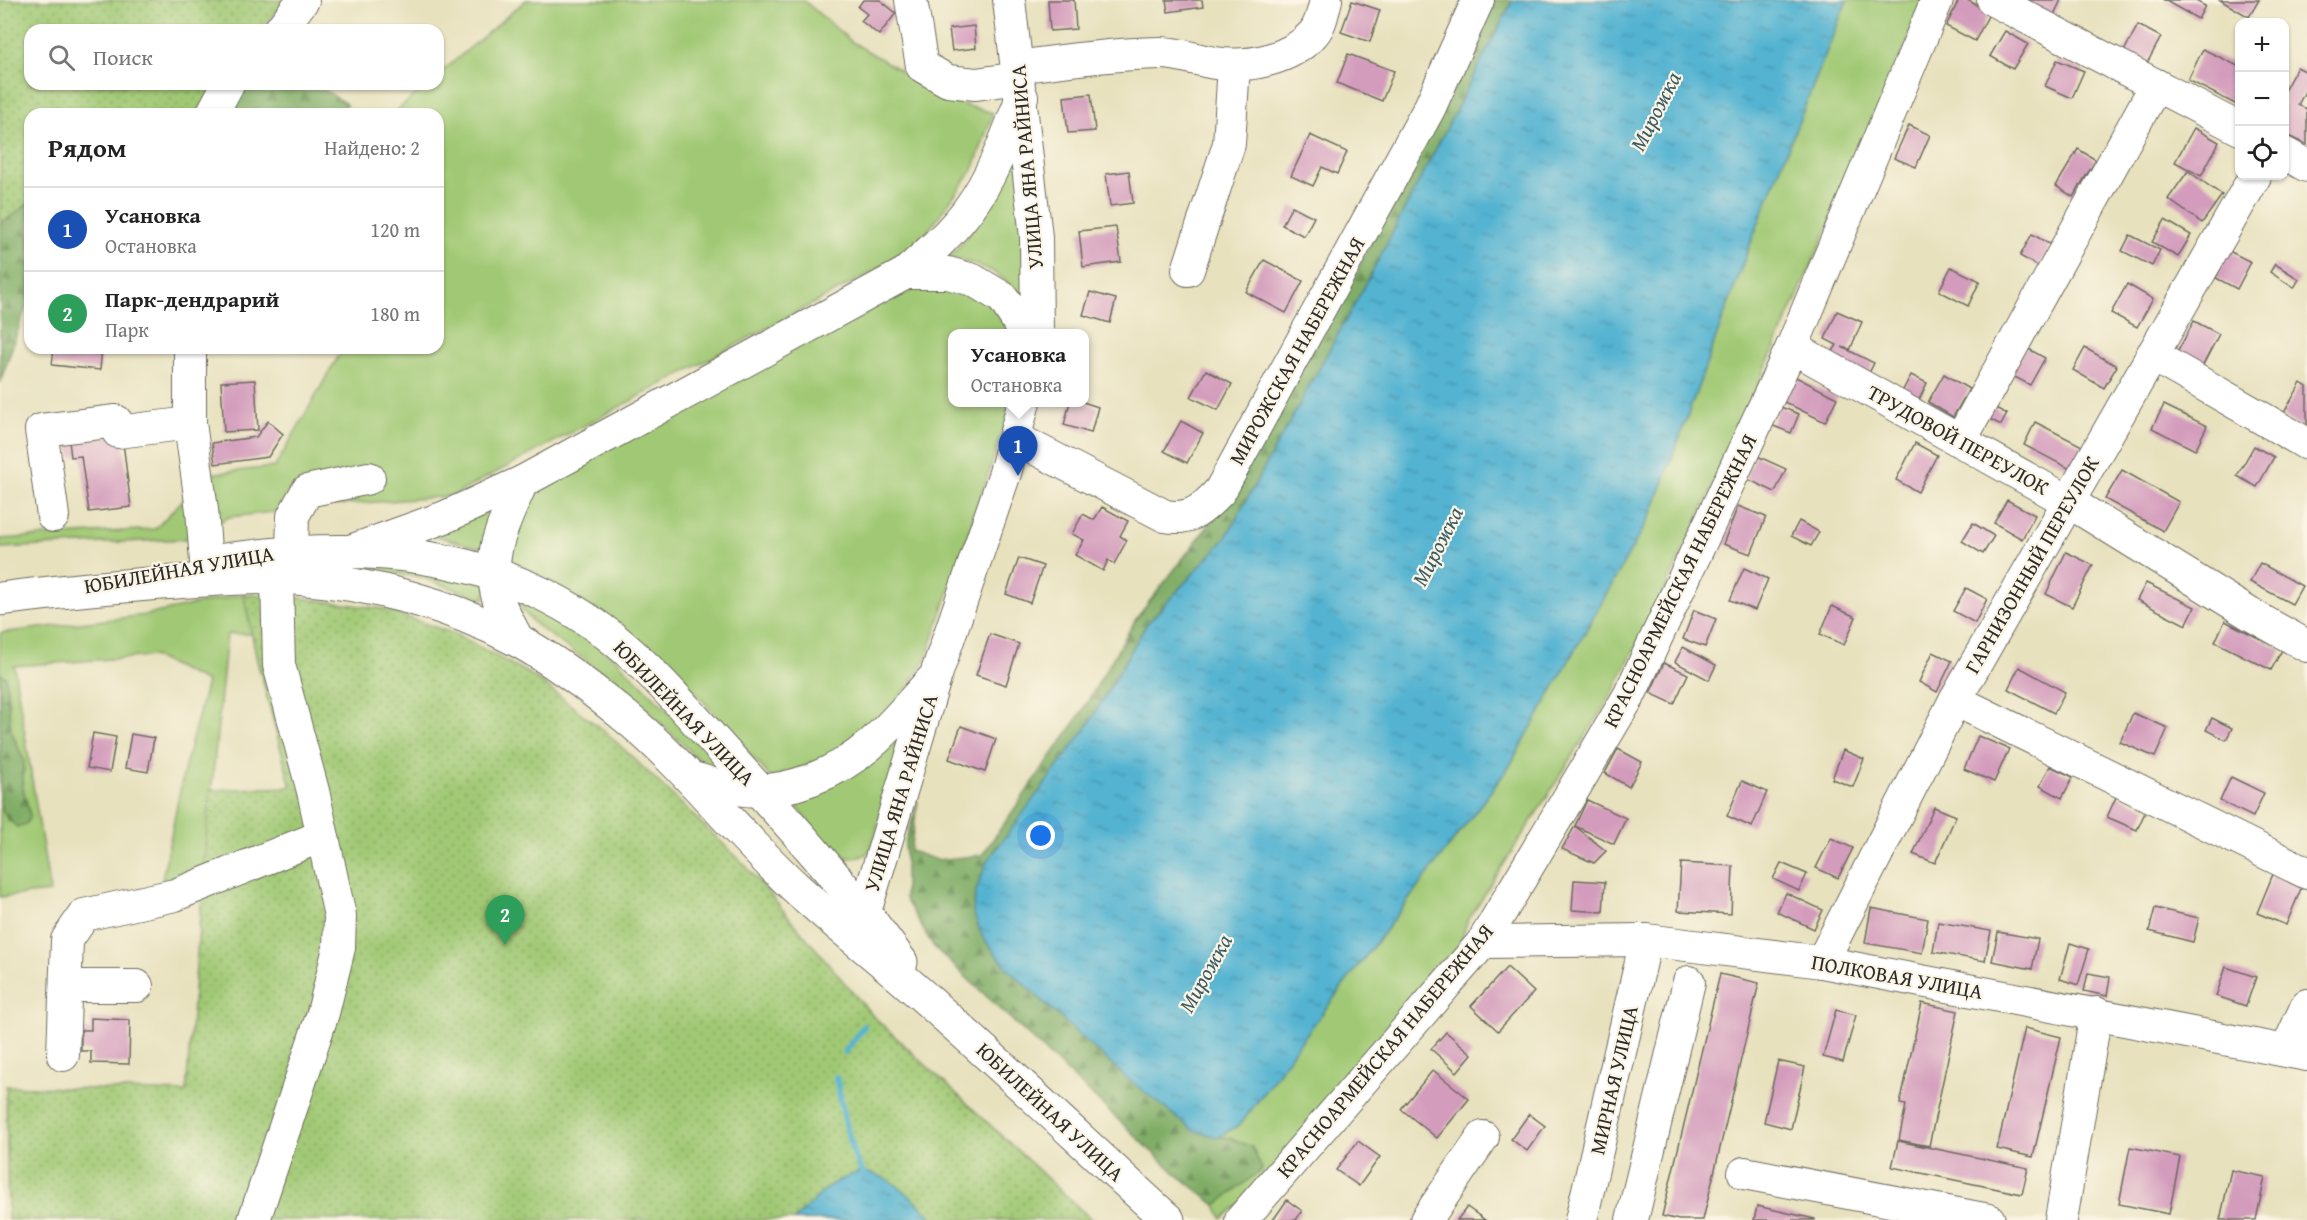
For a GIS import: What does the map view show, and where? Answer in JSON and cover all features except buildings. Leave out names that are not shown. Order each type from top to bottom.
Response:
[{"type":"main road","name":"ЮБИЛЕЙНАЯ УЛИЦА","points":[[16,597],[69,590],[222,579],[353,550],[408,554],[494,574],[572,610],[615,640],[654,675],[760,790],[865,912],[932,1004]]},
{"type":"main road","name":"ЮБИЛЕЙНАЯ УЛИЦА","points":[[69,590],[206,562],[284,565],[326,581],[394,594],[476,620],[518,641],[563,669],[629,720],[690,777],[793,885],[932,1004],[1168,1220]]},
{"type":"street","points":[[285,24],[303,0]]},
{"type":"street","points":[[911,0],[922,66],[948,81],[976,84],[1020,80],[1086,58],[1166,53],[1234,65],[1262,62],[1303,42],[1317,26],[1326,0]]},
{"type":"street","name":"УЛИЦА ЯНА РАЙНИСА","points":[[1009,0],[1020,80],[1036,237],[1037,329]]},
{"type":"street","name":"МИРОЖСКАЯ НАБЕРЕЖНАЯ","points":[[1015,438],[1165,516],[1179,519],[1208,505],[1220,491],[1430,107],[1478,0]]},
{"type":"street","name":"КРАСНОАРМЕЙСКАЯ НАБЕРЕЖНАЯ","points":[[1241,1220],[1483,942],[1629,696],[1792,347],[1937,0]]},
{"type":"street","points":[[1994,0],[2235,126]]},
{"type":"street","points":[[1188,270],[1229,144],[1234,65]]},
{"type":"street","points":[[353,550],[445,517],[522,482],[906,273],[945,237],[982,189],[1001,151],[1020,80]]},
{"type":"street","points":[[1960,441],[2156,85]]},
{"type":"street","points":[[215,108],[225,90]]},
{"type":"street","points":[[2289,156],[2307,166]]},
{"type":"street","name":"ГАРНИЗОННЫЙ ПЕРЕУЛОК","points":[[1822,962],[1955,700],[2253,180]]},
{"type":"street","points":[[906,273],[948,273],[973,280],[1003,298],[1023,329]]},
{"type":"street","name":"ТРУДОВОЙ ПЕРЕУЛОК","points":[[1792,347],[2069,502],[2250,614],[2307,646]]},
{"type":"street","points":[[190,354],[190,423],[202,510],[206,562]]},
{"type":"street","points":[[2152,355],[2307,444]]},
{"type":"street","name":"УЛИЦА ЯНА РАЙНИСА","points":[[865,912],[936,675],[1005,473],[1023,407]]},
{"type":"street","points":[[53,516],[41,430],[116,421],[118,432],[190,423]]},
{"type":"street","points":[[254,1220],[323,1013],[339,948],[340,916],[313,791],[279,665],[284,565],[293,516],[307,491],[369,478]]},
{"type":"street","points":[[518,641],[498,600],[494,574],[495,548],[522,482]]},
{"type":"street","name":"УЛИЦА ЯНА РАЙНИСА","points":[[690,777],[729,788],[760,790],[806,781],[849,760],[871,744],[936,675]]},
{"type":"street","points":[[1955,700],[2307,873]]},
{"type":"street","points":[[63,1055],[68,940],[84,915],[175,895],[322,836]]},
{"type":"street","name":"ПОЛКОВАЯ УЛИЦА","points":[[1483,942],[1646,940],[1822,962],[2297,1052]]},
{"type":"street","name":"МИРНАЯ УЛИЦА","points":[[1581,1220],[1646,940]]},
{"type":"street","points":[[1632,1220],[1689,982]]},
{"type":"street","points":[[66,986],[137,986]]},
{"type":"street","points":[[2297,1052],[2307,1005]]},
{"type":"street","points":[[1631,1007],[1679,1018]]},
{"type":"street","points":[[2061,1220],[2096,1013]]},
{"type":"street","points":[[1426,1220],[1483,1137]]},
{"type":"street","points":[[1598,1146],[1647,1156]]},
{"type":"street","points":[[1744,1173],[1989,1220]]},
{"type":"green space","points":[[0,0],[286,0],[266,24],[24,24],[24,90],[222,90],[211,108],[24,108],[24,206],[0,224]]},
{"type":"green space","points":[[526,0],[803,0],[852,42],[954,102],[993,113],[973,170],[920,242],[867,275],[452,496],[229,517],[185,539],[0,548],[0,539],[155,529],[208,474],[275,467],[340,354],[444,354],[444,108],[400,108],[421,90],[444,90],[444,70]]},
{"type":"green space","points":[[1490,0],[1513,0],[1369,278],[1225,539],[1146,625],[1087,727],[983,938],[1009,970],[1123,1075],[1218,1137],[1231,1138],[1252,1147],[1262,1169],[1216,1205],[1175,1173],[934,947],[905,899],[905,843],[918,801],[910,851],[937,860],[982,855],[1076,721],[1136,619],[1209,525],[1356,273]]},
{"type":"green space","points":[[1847,0],[1924,0],[1857,163],[1685,548],[1611,696],[1467,922],[1459,947],[1274,1173],[1222,1219],[1216,1205],[1262,1169],[1231,1138],[1218,1137],[1241,1124],[1509,767],[1652,513],[1749,247]]},
{"type":"green space","points":[[240,90],[325,90],[346,104],[345,108],[230,108]]},
{"type":"green space","points":[[1019,150],[1030,307],[1011,286],[995,273],[976,265],[948,259],[979,220]]},
{"type":"green space","points":[[24,206],[24,313],[0,383],[0,224]]},
{"type":"green space","points":[[940,281],[990,300],[1013,329],[948,329],[948,407],[1011,407],[925,662],[893,707],[858,741],[811,766],[771,778],[682,677],[607,618],[553,583],[509,559],[519,508],[533,489],[904,288]]},
{"type":"green space","points":[[499,506],[484,549],[432,535]]},
{"type":"green space","points":[[351,567],[422,567],[488,584],[484,599],[419,577]]},
{"type":"green space","points":[[244,594],[253,634],[227,634],[203,875],[162,880],[184,771],[207,682],[153,656],[14,666],[50,892],[0,897],[0,633],[146,615]]},
{"type":"green space","points":[[244,594],[301,598],[383,609],[455,634],[533,676],[608,734],[744,864],[872,1015],[1092,1220],[8,1220],[6,1086],[186,1092],[210,790],[291,787],[256,656]]},
{"type":"green space","points":[[516,595],[579,632],[617,660],[731,774],[696,757],[642,705],[607,676],[536,625],[524,612]]},
{"type":"green space","points":[[0,674],[6,677],[11,730],[24,761],[23,788],[30,816],[26,824],[17,827],[7,819],[0,804]]},
{"type":"green space","points":[[905,731],[871,849],[860,857],[849,858],[838,853],[817,833],[792,800]]},
{"type":"water","name":"Мирожка","points":[[1513,0],[1847,0],[1749,247],[1652,513],[1509,767],[1241,1124],[1218,1137],[1194,1131],[1123,1075],[1009,970],[983,938],[973,912],[976,891],[986,863],[1087,727],[1146,625],[1225,539],[1369,278]]},
{"type":"water","points":[[860,1171],[883,1177],[902,1189],[936,1220],[794,1220],[830,1185]]},
{"type":"waterway","points":[[845,1052],[864,1026]]},
{"type":"waterway","points":[[836,1077],[851,1145],[866,1176]]},
{"type":"place","name":"Усановка","points":[[1018,476]]},
{"type":"place","name":"Парк-дендрарий","points":[[505,945]]}]
